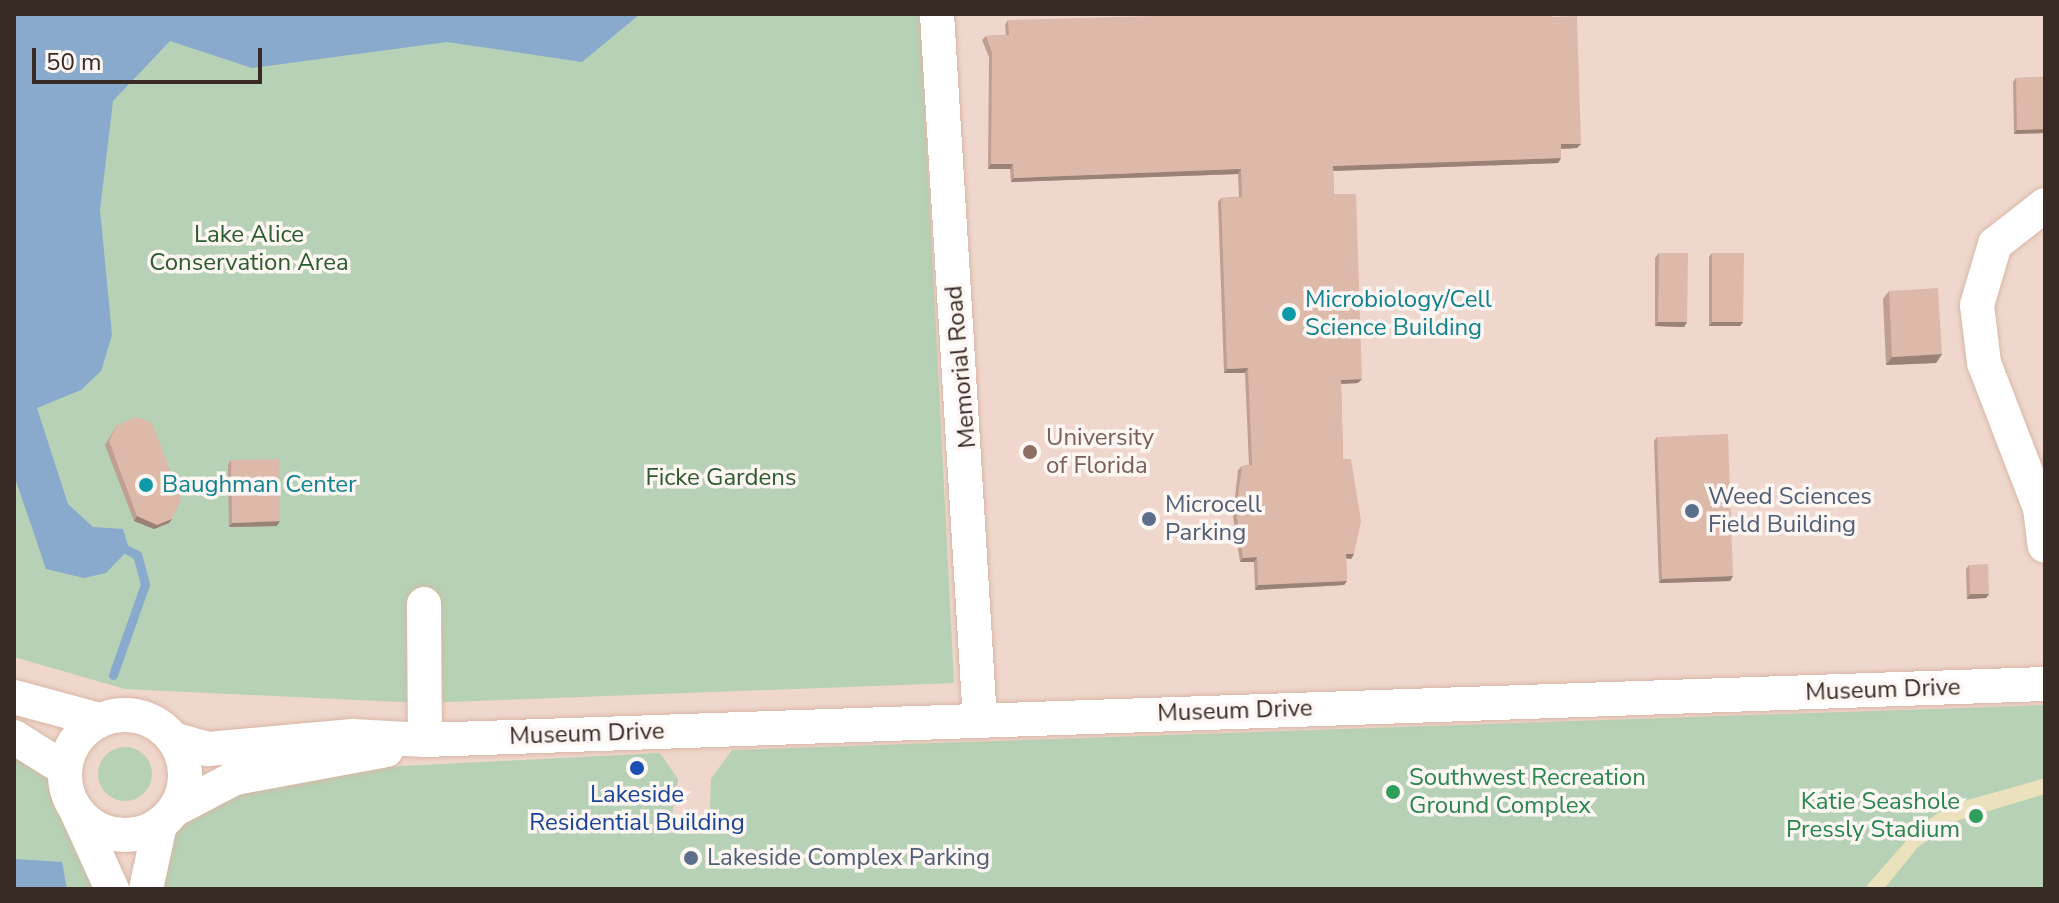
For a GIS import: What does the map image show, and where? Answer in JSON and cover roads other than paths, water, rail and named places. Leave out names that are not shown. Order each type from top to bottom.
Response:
[{"type":"street","name":"Memorial Road","points":[[937,14],[980,721]]},
{"type":"street","points":[[2045,205],[1995,244],[1977,305],[1984,363],[2040,508],[2045,546]]},
{"type":"street","points":[[424,604],[425,740]]},
{"type":"street","name":"Museum Drive","points":[[173,739],[208,749],[352,736],[425,740],[2045,684]]},
{"type":"street","points":[[14,697],[99,720],[139,716],[173,739],[185,774],[167,817],[146,889]]},
{"type":"street","points":[[99,720],[82,732],[65,769],[75,808],[112,889]]},
{"type":"street","points":[[14,737],[65,769]]},
{"type":"street","name":"Museum Drive","points":[[167,817],[235,778],[425,740]]},
{"type":"street","points":[[75,808],[115,833],[167,817]]},
{"type":"water","points":[[14,14],[640,14],[582,62],[447,42],[252,68],[170,41],[113,101],[100,210],[112,335],[101,371],[81,390],[37,408],[68,504],[93,527],[123,529],[129,549],[106,573],[84,578],[46,569],[14,475]]},
{"type":"water","points":[[14,859],[62,862],[67,889],[14,889]]},
{"type":"waterway","points":[[113,675],[145,584],[137,555],[118,545]]},
{"type":"place","name":"Microbiology/Cell Science Building","points":[[1289,314]]},
{"type":"place","name":"University of Florida","points":[[1030,452]]},
{"type":"place","name":"Baughman Center","points":[[146,485]]},
{"type":"place","name":"Weed Sciences Field Building","points":[[1692,511]]},
{"type":"place","name":"Microcell Parking","points":[[1149,519]]},
{"type":"place","name":"Lakeside Residential Building","points":[[637,768]]},
{"type":"place","name":"Southwest Recreation Ground Complex","points":[[1393,792]]},
{"type":"place","name":"Katie Seashole Pressly Stadium","points":[[1976,816]]},
{"type":"place","name":"Lakeside Complex Parking","points":[[691,858]]},
{"type":"park label","name":"Lake Alice Conservation Area","points":[[249,249]]},
{"type":"park label","name":"Ficke Gardens","points":[[721,478]]}]
